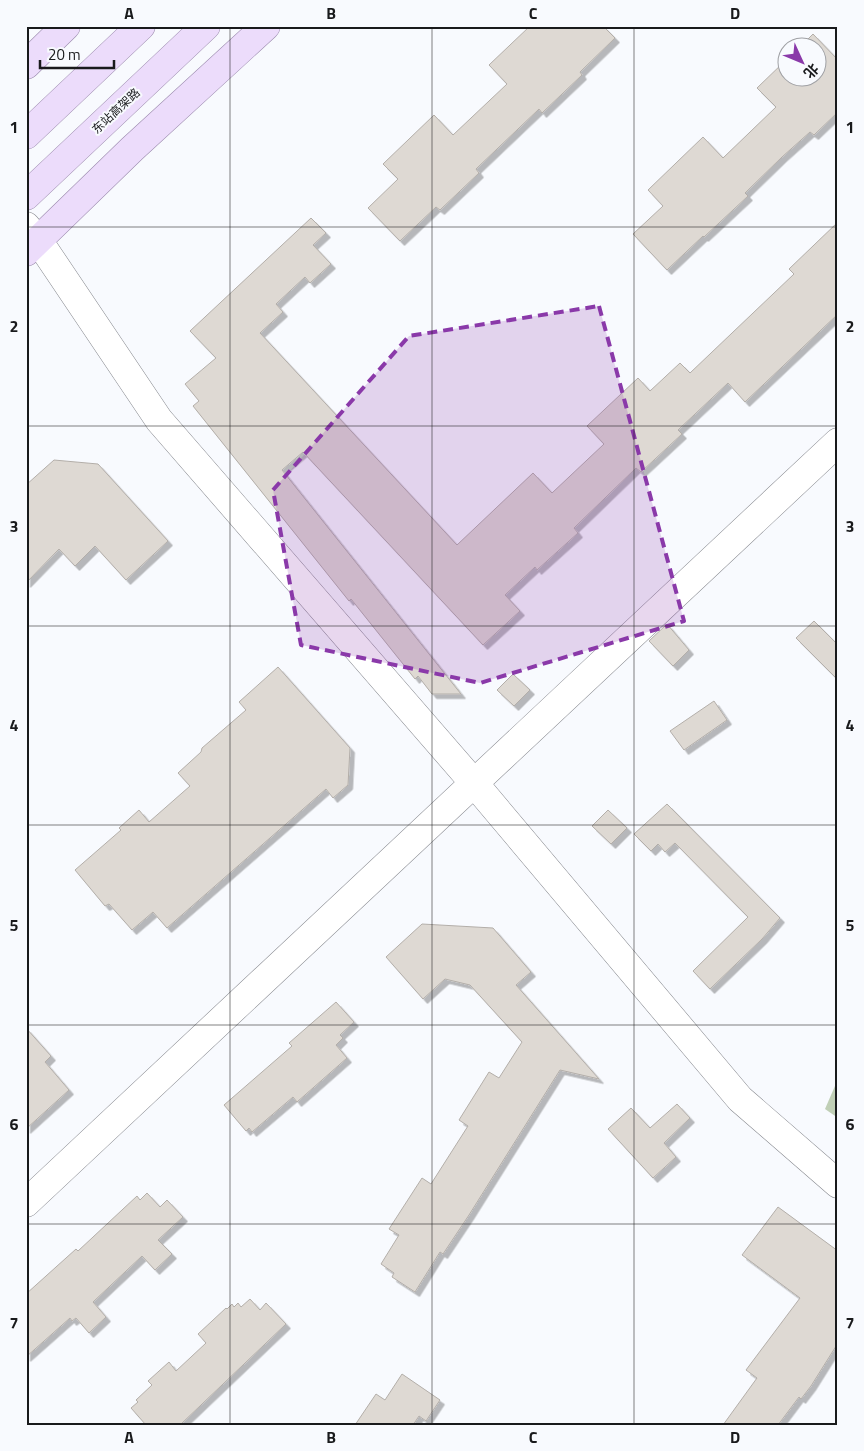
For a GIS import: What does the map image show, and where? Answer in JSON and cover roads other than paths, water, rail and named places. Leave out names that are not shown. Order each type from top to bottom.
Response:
[{"type":"main road","points":[[26,65],[66,26]]},
{"type":"main road","points":[[26,135],[140,26]]},
{"type":"main road","name":"东站高架路","points":[[26,196],[206,26]]},
{"type":"main road","points":[[30,239],[132,149],[266,26]]},
{"type":"street","points":[[30,239],[158,420],[474,783],[740,1099],[838,1184]]},
{"type":"street","points":[[26,1203],[838,442]]}]
